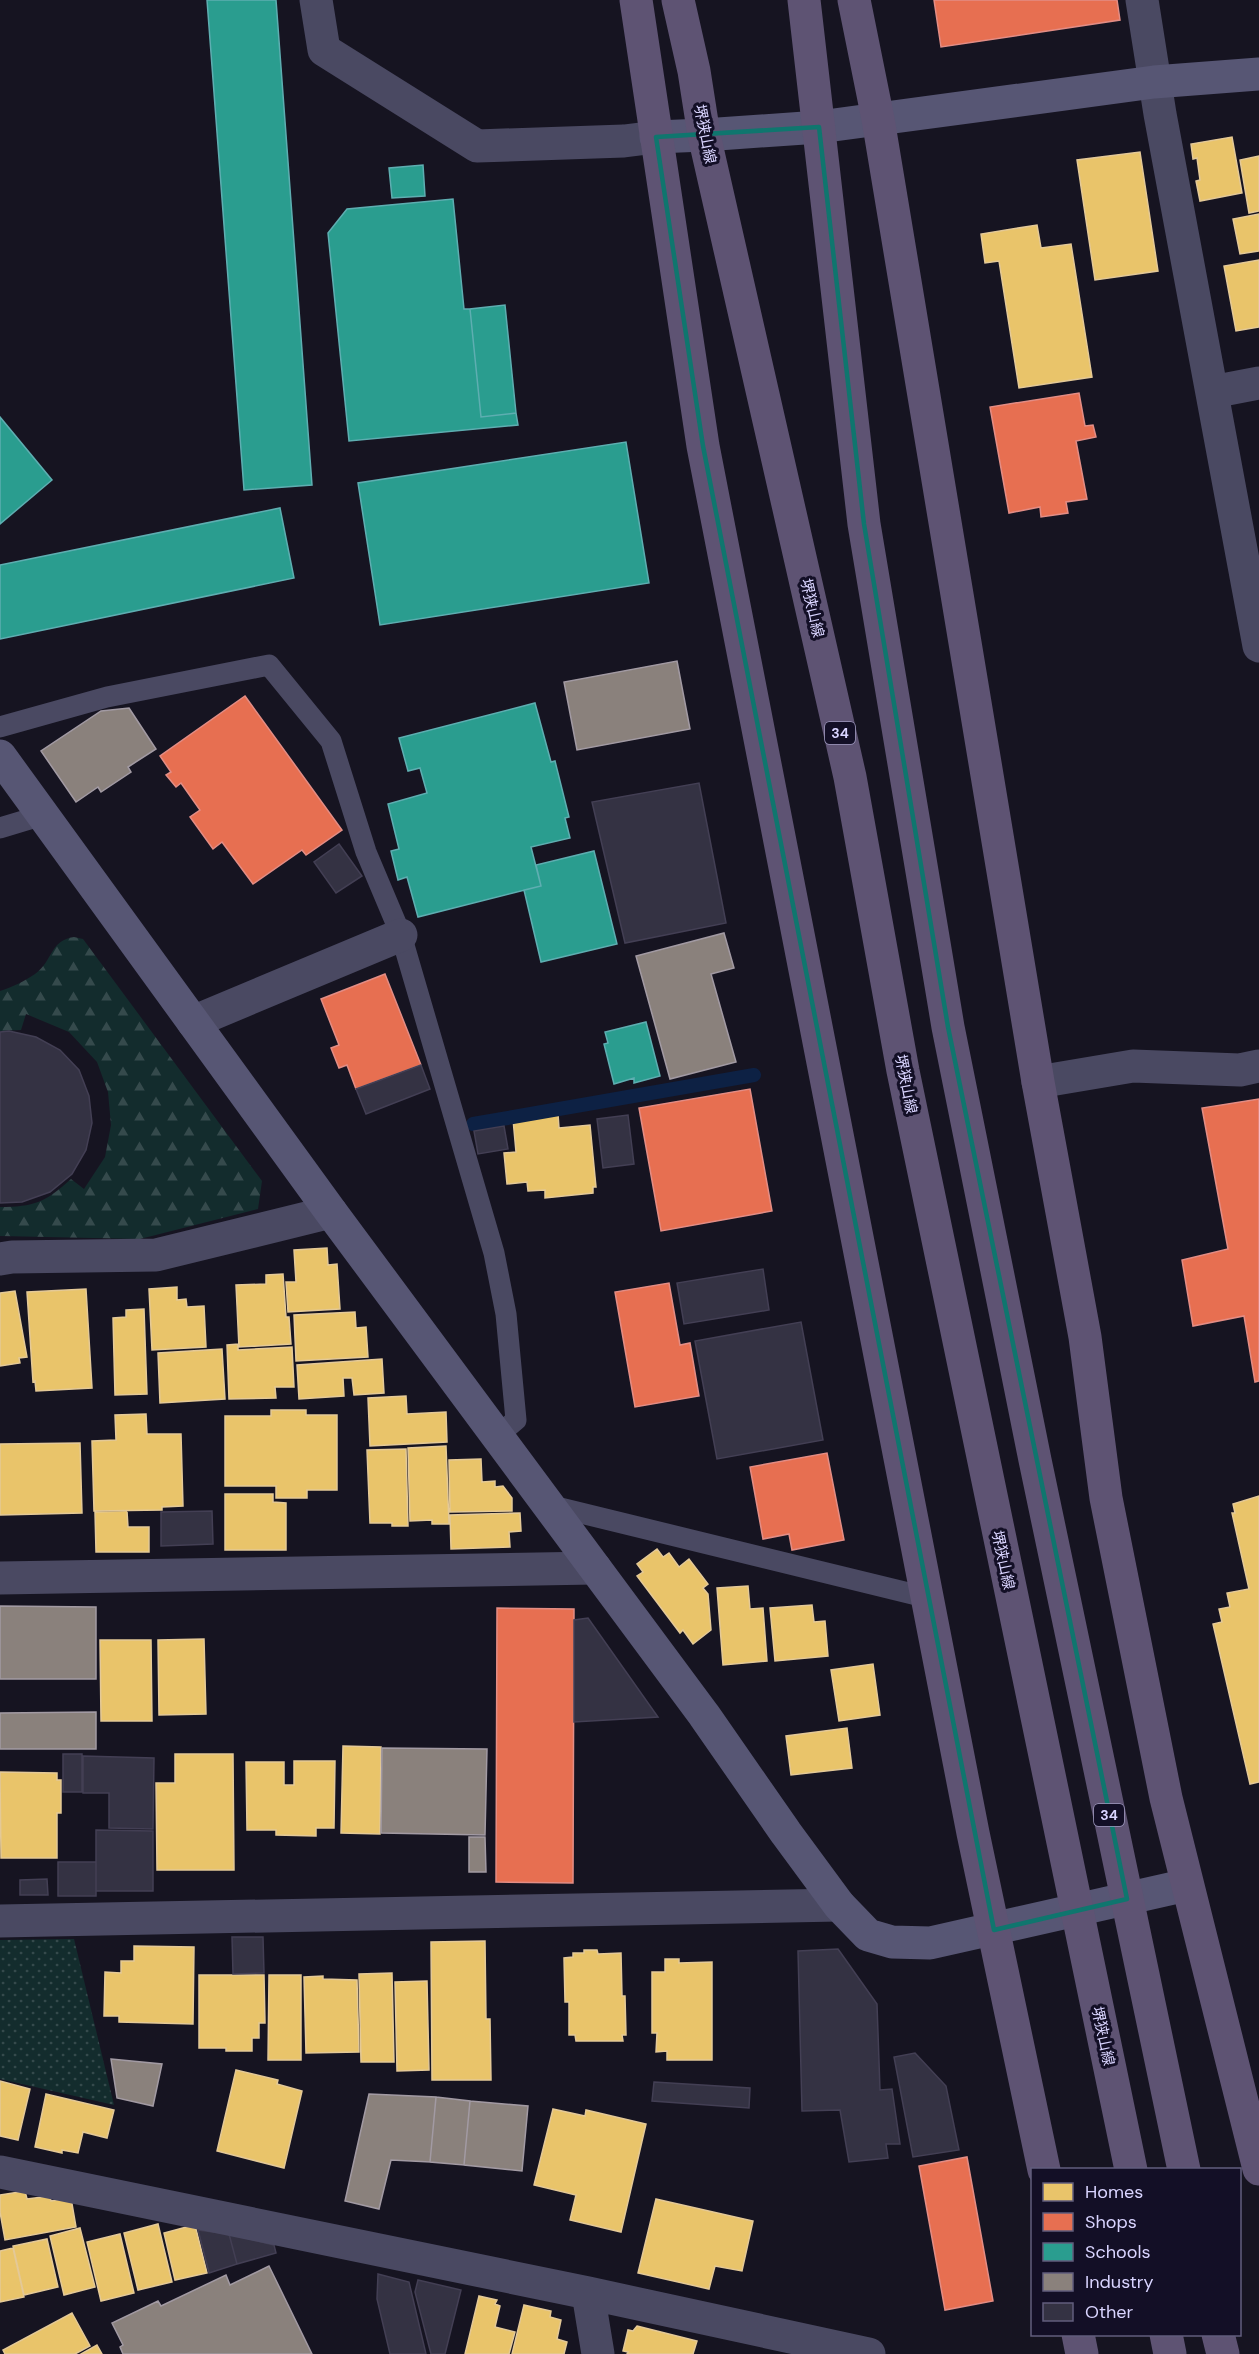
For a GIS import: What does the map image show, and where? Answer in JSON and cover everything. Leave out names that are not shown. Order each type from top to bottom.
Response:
[{"type":"main road","points":[[636,0],[703,446],[813,1022],[929,1598],[973,1833],[1044,2168]]},
{"type":"main road","name":"堺狭山線","points":[[678,0],[694,71],[704,135],[850,777],[903,1071],[984,1470],[1131,2168]]},
{"type":"main road","name":"34","points":[[804,0],[864,524],[948,1027],[1035,1460],[1184,2168]]},
{"type":"main road","points":[[854,0],[878,118],[1038,1082],[1085,1337],[1106,1498],[1166,1798],[1259,2169]]},
{"type":"main road","points":[[1078,2336],[1082,2354]]},
{"type":"main road","points":[[1166,2336],[1170,2354]]},
{"type":"main road","points":[[1218,2336],[1222,2354]]},
{"type":"street","points":[[316,0],[324,50],[477,146],[624,141],[819,127],[1154,82],[1259,74]]},
{"type":"street","points":[[1142,0],[1154,82],[1258,637]]},
{"type":"street","points":[[1212,392],[1259,383]]},
{"type":"street","points":[[0,756],[331,1212],[704,1715],[839,1905],[868,1935],[892,1942],[930,1943],[1187,1885]]},
{"type":"street","points":[[193,1022],[401,935]]},
{"type":"street","points":[[1038,1082],[1133,1066],[1240,1070],[1259,1066]]},
{"type":"street","points":[[0,1259],[156,1255],[331,1212]]},
{"type":"street","points":[[0,1578],[595,1568]]},
{"type":"street","points":[[0,1921],[839,1905]]},
{"type":"street","points":[[0,2172],[588,2293],[869,2354]]},
{"type":"street","points":[[588,2293],[598,2354]]},
{"type":"lane","points":[[0,727],[107,697],[269,665],[331,741],[366,852],[401,935],[494,1253],[506,1314],[516,1420],[497,1437]]},
{"type":"lane","points":[[0,828],[43,816]]},
{"type":"lane","points":[[548,1505],[929,1598]]},
{"type":"highlighted area","points":[[819,127],[864,524],[948,1027],[1127,1899],[994,1930],[703,446],[656,137]]},
{"type":"green space","points":[[74,937],[83,939],[262,1181],[258,1209],[140,1239],[0,1236],[0,1207],[22,1206],[39,1202],[71,1179],[84,1189],[105,1157],[111,1125],[108,1092],[97,1062],[69,1032],[26,1014],[21,1030],[0,1031],[0,991],[35,974],[60,942]]},
{"type":"green space","points":[[74,1939],[114,2105],[0,2079],[0,1940]]},
{"type":"building: Homes","points":[[1232,137],[1242,193],[1200,201],[1196,181],[1200,180],[1197,158],[1193,159],[1191,144]]},
{"type":"building: Homes","points":[[1140,152],[1158,271],[1095,280],[1077,160]]},
{"type":"building: Homes","points":[[1259,156],[1259,211],[1249,213],[1240,160]]},
{"type":"building: Homes","points":[[1259,214],[1259,251],[1240,254],[1233,219]]},
{"type":"building: Homes","points":[[1037,225],[1041,248],[1071,244],[1092,377],[1019,388],[999,261],[985,263],[981,234]]},
{"type":"building: Homes","points":[[1259,260],[1259,327],[1236,331],[1224,266]]},
{"type":"building: Homes","points":[[558,1114],[559,1128],[590,1125],[596,1187],[593,1187],[593,1193],[545,1198],[545,1190],[528,1191],[527,1182],[507,1184],[504,1153],[516,1152],[513,1119]]},
{"type":"building: Homes","points":[[327,1248],[328,1265],[337,1264],[340,1309],[288,1312],[286,1282],[296,1282],[294,1250]]},
{"type":"building: Homes","points":[[283,1274],[286,1317],[289,1317],[291,1344],[239,1347],[236,1285],[266,1284],[266,1275]]},
{"type":"building: Homes","points":[[177,1287],[177,1300],[186,1299],[187,1307],[204,1306],[206,1347],[152,1350],[149,1289]]},
{"type":"building: Homes","points":[[86,1289],[92,1388],[36,1391],[35,1381],[33,1382],[27,1292]]},
{"type":"building: Homes","points":[[15,1291],[27,1357],[19,1358],[20,1363],[0,1366],[0,1293]]},
{"type":"building: Homes","points":[[144,1309],[147,1394],[115,1395],[113,1318],[126,1317],[126,1310]]},
{"type":"building: Homes","points":[[355,1312],[356,1328],[366,1327],[368,1357],[296,1361],[294,1315]]},
{"type":"building: Homes","points":[[238,1344],[238,1350],[292,1347],[294,1387],[275,1387],[276,1398],[229,1399],[227,1345]]},
{"type":"building: Homes","points":[[222,1349],[225,1399],[160,1403],[158,1353]]},
{"type":"building: Homes","points":[[382,1359],[384,1393],[354,1395],[352,1378],[343,1378],[344,1396],[299,1399],[297,1365]]},
{"type":"building: Homes","points":[[406,1396],[407,1414],[446,1412],[447,1442],[370,1446],[368,1398]]},
{"type":"building: Homes","points":[[271,1410],[306,1410],[306,1415],[337,1415],[337,1490],[307,1490],[307,1498],[276,1498],[276,1486],[225,1486],[225,1416],[271,1416]]},
{"type":"building: Homes","points":[[146,1414],[147,1434],[181,1434],[183,1506],[162,1507],[162,1510],[94,1511],[92,1441],[116,1440],[115,1415]]},
{"type":"building: Homes","points":[[80,1443],[82,1513],[0,1515],[0,1444]]},
{"type":"building: Homes","points":[[446,1446],[449,1524],[432,1524],[432,1520],[410,1521],[408,1448]]},
{"type":"building: Homes","points":[[406,1449],[408,1526],[370,1523],[367,1450]]},
{"type":"building: Homes","points":[[481,1459],[482,1482],[495,1481],[495,1487],[503,1486],[512,1498],[512,1511],[450,1512],[449,1460]]},
{"type":"building: Homes","points":[[225,1494],[273,1494],[273,1502],[286,1503],[286,1550],[225,1550]]},
{"type":"building: Homes","points":[[1259,1496],[1259,1782],[1250,1784],[1213,1624],[1222,1622],[1219,1609],[1230,1607],[1227,1593],[1249,1589],[1232,1513],[1235,1513],[1233,1504]]},
{"type":"building: Homes","points":[[127,1511],[128,1527],[149,1527],[149,1552],[96,1552],[95,1512]]},
{"type":"building: Homes","points":[[520,1513],[521,1531],[509,1532],[510,1547],[451,1549],[450,1515]]},
{"type":"building: Homes","points":[[657,1549],[663,1557],[669,1553],[679,1567],[689,1559],[708,1584],[703,1588],[708,1594],[711,1630],[693,1644],[683,1630],[680,1633],[637,1576],[643,1572],[637,1564]]},
{"type":"building: Homes","points":[[748,1586],[750,1609],[763,1608],[767,1661],[723,1665],[717,1588]]},
{"type":"building: Homes","points":[[812,1605],[814,1622],[825,1621],[828,1656],[775,1661],[770,1608]]},
{"type":"building: Homes","points":[[204,1639],[206,1714],[159,1715],[158,1640]]},
{"type":"building: Homes","points":[[100,1640],[151,1640],[152,1721],[101,1721]]},
{"type":"building: Homes","points":[[873,1664],[880,1715],[839,1721],[831,1670]]},
{"type":"building: Homes","points":[[847,1728],[852,1768],[791,1775],[786,1736]]},
{"type":"building: Homes","points":[[343,1746],[381,1747],[380,1834],[341,1833]]},
{"type":"building: Homes","points":[[175,1754],[233,1754],[234,1870],[157,1870],[156,1783],[175,1783]]},
{"type":"building: Homes","points":[[294,1761],[335,1761],[334,1828],[316,1828],[316,1836],[276,1835],[276,1830],[247,1830],[246,1762],[284,1762],[284,1785],[294,1785]]},
{"type":"building: Homes","points":[[0,1772],[57,1773],[57,1780],[61,1780],[61,1813],[57,1813],[57,1858],[1,1858]]},
{"type":"building: Homes","points":[[485,1941],[486,2019],[490,2019],[491,2080],[432,2080],[431,1942]]},
{"type":"building: Homes","points":[[134,1946],[194,1947],[193,2024],[119,2022],[119,2016],[104,2016],[105,1972],[121,1973],[121,1961],[134,1961]]},
{"type":"building: Homes","points":[[584,1950],[597,1950],[598,1954],[621,1953],[626,2035],[622,2035],[623,2041],[576,2041],[575,2035],[569,2035],[569,2002],[565,2002],[564,1958],[573,1957],[573,1953],[584,1953]]},
{"type":"building: Homes","points":[[665,1959],[679,1959],[679,1963],[712,1962],[712,2060],[667,2060],[667,2051],[656,2052],[657,2033],[652,2033],[652,1972],[665,1972]]},
{"type":"building: Homes","points":[[392,1973],[394,2062],[361,2062],[359,1974]]},
{"type":"building: Homes","points":[[199,1975],[264,1975],[265,2023],[259,2023],[259,2038],[252,2038],[252,2051],[199,2048]]},
{"type":"building: Homes","points":[[269,1975],[301,1975],[301,2060],[268,2060]]},
{"type":"building: Homes","points":[[323,1976],[323,1979],[357,1980],[359,2052],[306,2053],[304,1977]]},
{"type":"building: Homes","points":[[427,1981],[429,2070],[397,2071],[395,1982]]},
{"type":"building: Homes","points":[[236,2070],[278,2080],[277,2084],[302,2091],[284,2168],[217,2151]]},
{"type":"building: Homes","points":[[0,2081],[30,2089],[18,2140],[0,2136]]},
{"type":"building: Homes","points":[[46,2094],[114,2110],[107,2138],[83,2132],[78,2153],[62,2150],[62,2153],[35,2147]]},
{"type":"building: Homes","points":[[553,2109],[585,2116],[586,2110],[646,2124],[621,2232],[570,2220],[576,2195],[534,2185]]},
{"type":"building: Homes","points":[[25,2191],[27,2199],[50,2196],[51,2201],[71,2198],[76,2227],[5,2240],[0,2212],[0,2195]]},
{"type":"building: Homes","points":[[656,2199],[753,2221],[742,2271],[715,2266],[709,2289],[638,2273]]},
{"type":"building: Homes","points":[[158,2224],[172,2282],[138,2290],[124,2233]]},
{"type":"building: Homes","points":[[190,2226],[196,2229],[207,2273],[175,2280],[164,2233]]},
{"type":"building: Homes","points":[[80,2228],[95,2287],[64,2295],[50,2236]]},
{"type":"building: Homes","points":[[120,2234],[134,2293],[101,2301],[87,2242]]},
{"type":"building: Homes","points":[[47,2239],[58,2287],[24,2295],[13,2246]]},
{"type":"building: Homes","points":[[13,2248],[24,2297],[0,2302],[0,2251]]},
{"type":"building: Homes","points":[[479,2296],[497,2300],[495,2304],[500,2306],[495,2327],[515,2332],[509,2354],[465,2354]]},
{"type":"building: Homes","points":[[524,2305],[551,2311],[550,2317],[561,2320],[557,2339],[567,2342],[564,2354],[512,2354]]},
{"type":"building: Homes","points":[[72,2313],[90,2346],[75,2354],[5,2354],[3,2350]]},
{"type":"building: Homes","points":[[637,2326],[697,2341],[693,2354],[627,2354],[628,2352],[623,2351],[628,2330],[633,2331]]},
{"type":"building: Homes","points":[[97,2345],[102,2354],[81,2354]]},
{"type":"building: Shops","points":[[934,0],[1117,0],[1120,20],[941,47]]},
{"type":"building: Shops","points":[[1079,393],[1085,426],[1093,425],[1096,437],[1076,441],[1087,499],[1066,502],[1068,513],[1041,517],[1040,507],[1009,513],[990,407]]},
{"type":"building: Shops","points":[[245,696],[342,830],[306,855],[302,850],[253,884],[222,842],[213,849],[190,817],[200,810],[181,783],[176,787],[166,775],[171,772],[160,756]]},
{"type":"building: Shops","points":[[385,974],[421,1065],[356,1089],[347,1065],[339,1068],[331,1048],[339,1045],[321,999]]},
{"type":"building: Shops","points":[[750,1089],[772,1211],[661,1231],[639,1108]]},
{"type":"building: Shops","points":[[1259,1099],[1259,1381],[1255,1382],[1244,1316],[1193,1326],[1182,1260],[1228,1249],[1202,1108]]},
{"type":"building: Shops","points":[[669,1283],[680,1345],[690,1343],[699,1396],[635,1407],[615,1292]]},
{"type":"building: Shops","points":[[827,1453],[844,1540],[792,1550],[789,1534],[763,1539],[750,1467]]},
{"type":"building: Shops","points":[[497,1608],[574,1609],[573,1883],[496,1882]]},
{"type":"building: Shops","points":[[967,2157],[993,2301],[945,2310],[919,2166]]},
{"type":"building: Schools","points":[[207,0],[276,0],[312,485],[244,490]]},
{"type":"building: Schools","points":[[423,165],[425,196],[392,198],[389,168]]},
{"type":"building: Schools","points":[[453,199],[464,309],[470,309],[481,417],[516,413],[518,425],[349,441],[328,233],[347,209]]},
{"type":"building: Schools","points":[[505,305],[516,413],[481,417],[470,309]]},
{"type":"building: Schools","points":[[0,417],[52,480],[0,524]]},
{"type":"building: Schools","points":[[626,442],[649,583],[380,625],[358,483]]},
{"type":"building: Schools","points":[[280,508],[294,578],[0,639],[0,565]]},
{"type":"building: Schools","points":[[535,703],[551,762],[555,761],[569,817],[565,818],[570,838],[531,847],[541,886],[418,917],[407,877],[398,880],[391,851],[399,849],[388,804],[427,793],[420,768],[408,771],[399,738]]},
{"type":"building: Schools","points":[[594,851],[617,944],[541,962],[524,890],[541,886],[536,865]]},
{"type":"building: Schools","points":[[646,1022],[660,1076],[634,1083],[634,1078],[614,1084],[604,1044],[608,1043],[605,1032]]},
{"type":"building: Industry","points":[[677,661],[690,729],[577,750],[564,682]]},
{"type":"building: Industry","points":[[129,708],[156,749],[128,767],[131,772],[101,792],[98,787],[76,802],[41,751],[101,711]]},
{"type":"building: Industry","points":[[724,933],[734,968],[711,974],[736,1062],[670,1079],[636,956]]},
{"type":"building: Industry","points":[[0,1606],[96,1607],[96,1679],[0,1679]]},
{"type":"building: Industry","points":[[96,1712],[96,1749],[0,1749],[0,1713]]},
{"type":"building: Industry","points":[[382,1748],[487,1749],[485,1835],[381,1833]]},
{"type":"building: Industry","points":[[469,1837],[485,1837],[486,1872],[469,1872]]},
{"type":"building: Industry","points":[[111,2059],[162,2064],[153,2106],[117,2098]]},
{"type":"building: Industry","points":[[369,2094],[436,2097],[430,2162],[391,2160],[379,2209],[345,2201]]},
{"type":"building: Industry","points":[[436,2097],[470,2101],[464,2165],[430,2162]]},
{"type":"building: Industry","points":[[470,2101],[528,2106],[522,2171],[464,2165]]},
{"type":"building: Industry","points":[[269,2266],[312,2354],[123,2354],[120,2347],[123,2345],[112,2323],[158,2301],[161,2306],[226,2275],[230,2285]]},
{"type":"building: Other","points":[[699,783],[726,923],[625,943],[592,802]]},
{"type":"building: Other","points":[[339,844],[362,876],[336,893],[314,862]]},
{"type":"building: Other","points":[[9,1031],[36,1037],[60,1050],[79,1070],[89,1096],[92,1123],[86,1150],[72,1174],[50,1192],[22,1202],[0,1203],[0,1032]]},
{"type":"building: Other","points":[[421,1065],[430,1089],[366,1114],[356,1089]]},
{"type":"building: Other","points":[[628,1115],[634,1164],[603,1168],[597,1119]]},
{"type":"building: Other","points":[[504,1126],[508,1149],[478,1154],[474,1131]]},
{"type":"building: Other","points":[[763,1269],[769,1310],[684,1324],[677,1283]]},
{"type":"building: Other","points":[[801,1322],[823,1440],[717,1459],[695,1341]]},
{"type":"building: Other","points":[[212,1511],[213,1544],[161,1546],[161,1512]]},
{"type":"building: Other","points":[[588,1618],[658,1717],[574,1722],[574,1620]]},
{"type":"building: Other","points":[[63,1754],[82,1754],[82,1792],[63,1792]]},
{"type":"building: Other","points":[[83,1756],[154,1758],[153,1829],[109,1828],[109,1793],[83,1793]]},
{"type":"building: Other","points":[[96,1830],[153,1831],[153,1891],[96,1891]]},
{"type":"building: Other","points":[[58,1862],[96,1862],[96,1896],[58,1896]]},
{"type":"building: Other","points":[[47,1879],[48,1895],[20,1895],[20,1880]]},
{"type":"building: Other","points":[[232,1937],[263,1937],[264,1973],[233,1974]]},
{"type":"building: Other","points":[[838,1949],[877,2004],[880,2090],[892,2089],[900,2144],[886,2144],[888,2158],[849,2162],[840,2110],[802,2111],[798,1951]]},
{"type":"building: Other","points":[[915,2053],[946,2086],[959,2150],[913,2157],[894,2057]]},
{"type":"building: Other","points":[[654,2082],[750,2088],[749,2108],[652,2101]]},
{"type":"building: Other","points":[[198,2230],[229,2234],[237,2264],[209,2273]]},
{"type":"building: Other","points":[[229,2234],[274,2245],[276,2253],[237,2264]]},
{"type":"building: Other","points":[[378,2274],[409,2282],[426,2354],[390,2354],[377,2299]]},
{"type":"building: Other","points":[[418,2280],[461,2290],[445,2354],[431,2354],[415,2292]]},
{"type":"waterway","points":[[473,1124],[754,1075]]}]
